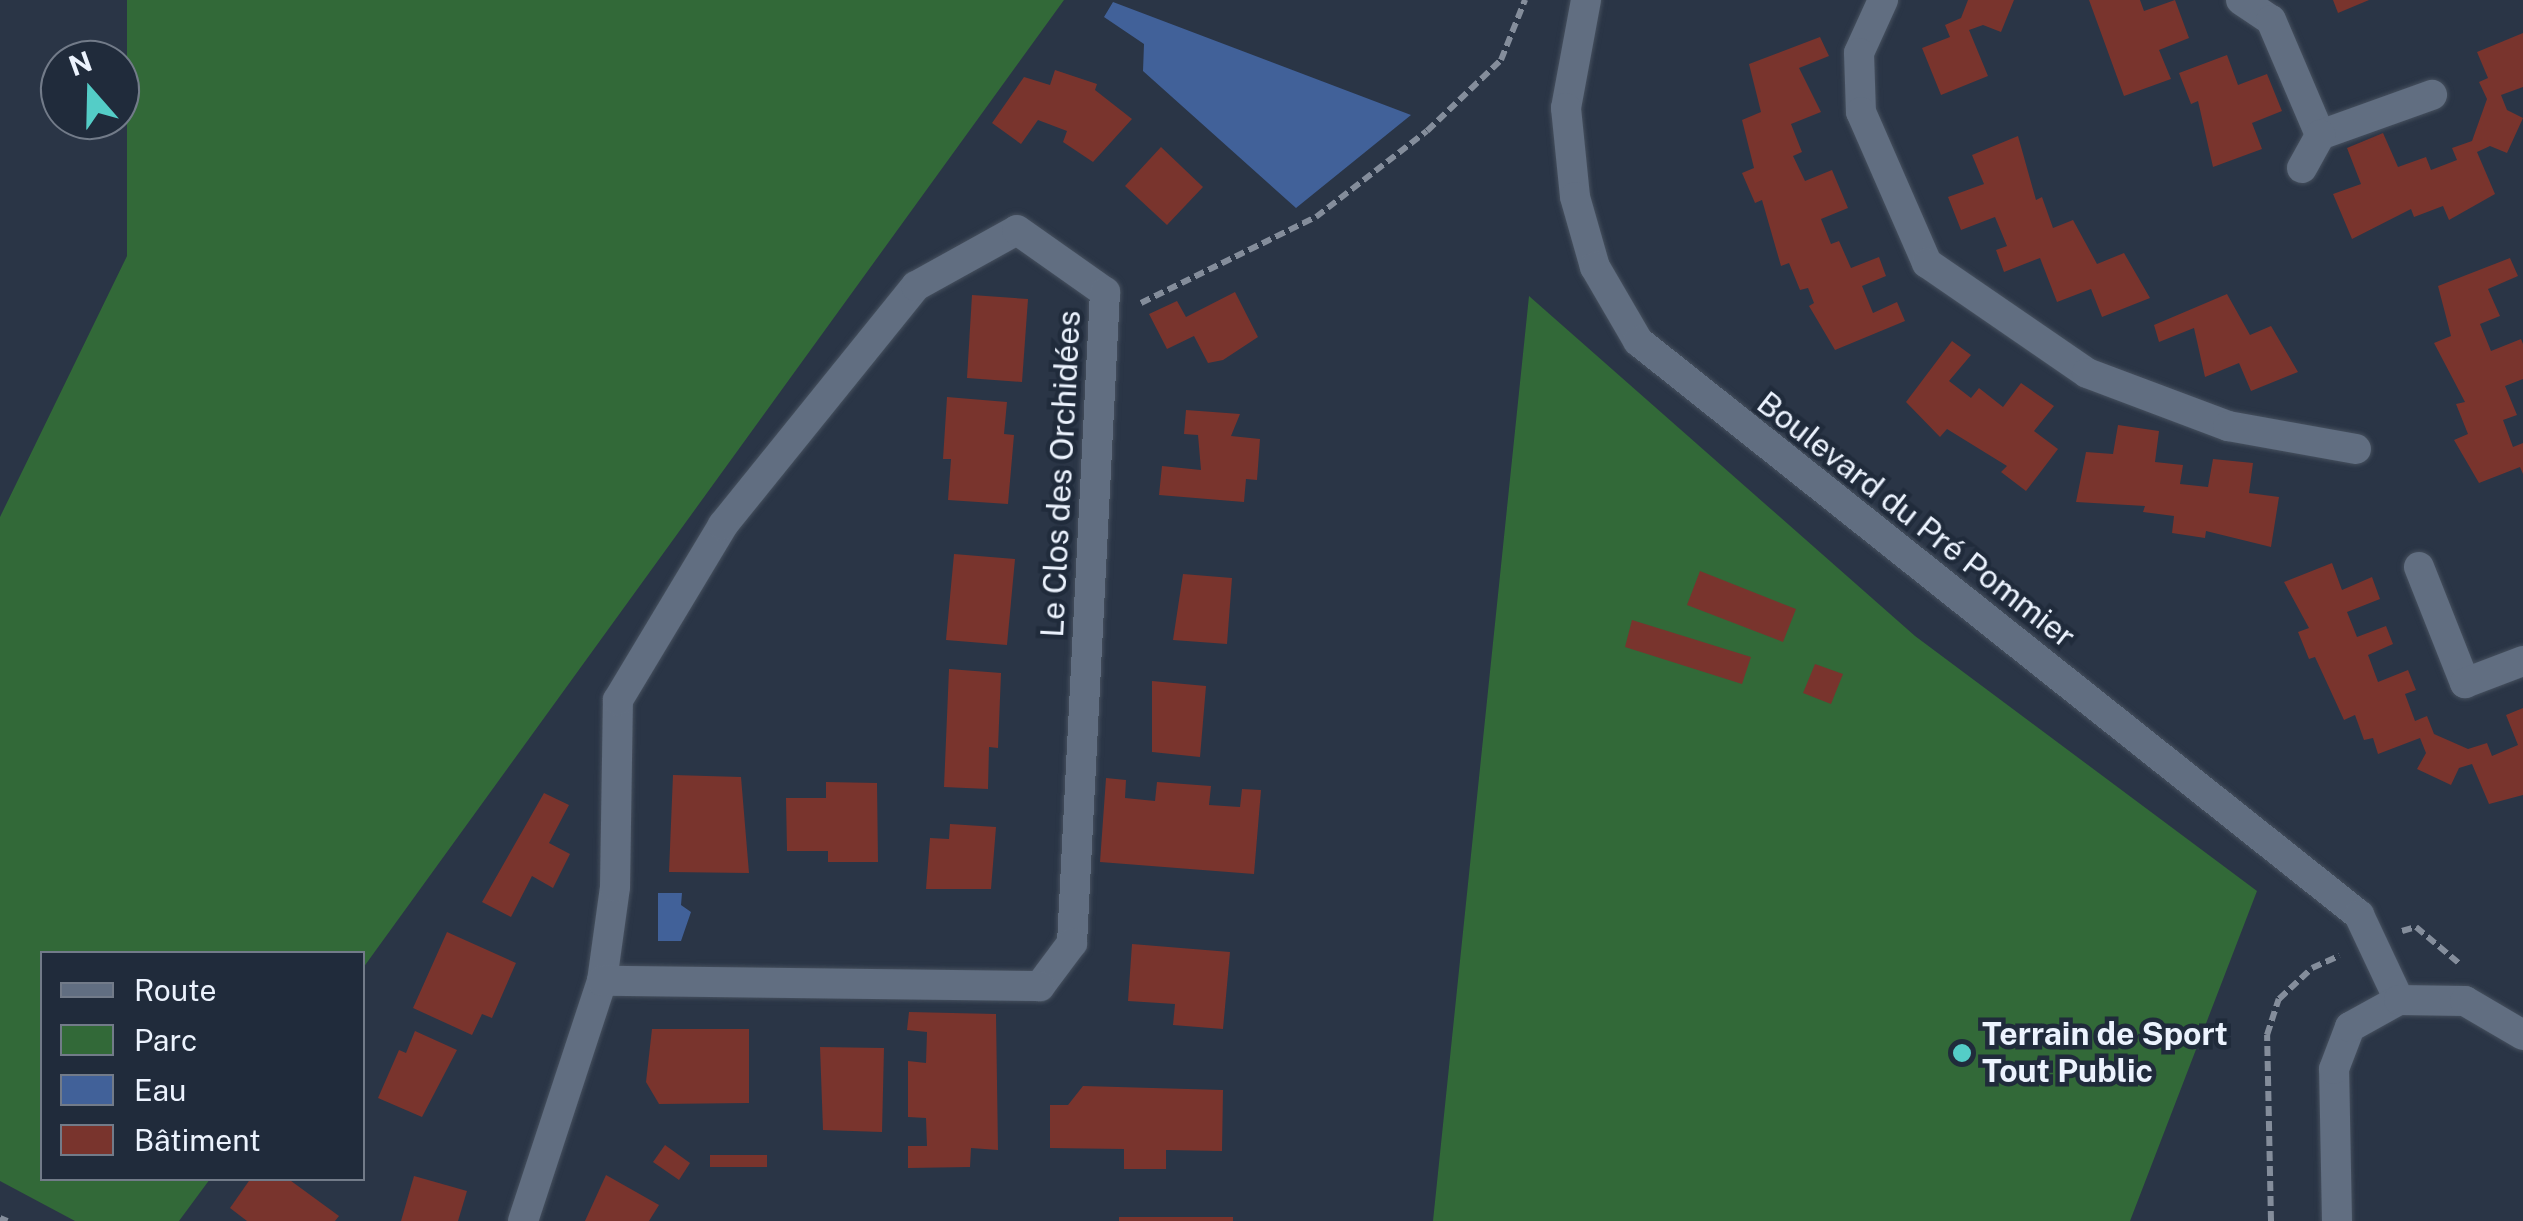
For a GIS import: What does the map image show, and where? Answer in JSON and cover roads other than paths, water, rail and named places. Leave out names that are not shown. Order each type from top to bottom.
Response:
[{"type":"street","name":"Boulevard du Pré Pommier","points":[[1586,0],[1566,108],[1575,196],[1595,267],[1638,341],[2359,915],[2399,1000]]},
{"type":"street","points":[[1883,0],[1859,53],[1861,112],[1927,263],[2088,373],[2228,426],[2356,449]]},
{"type":"street","points":[[2241,0],[2271,20],[2320,134]]},
{"type":"street","points":[[2302,168],[2320,134],[2432,96]]},
{"type":"street","name":"Le Clos des Orchidées","points":[[523,1221],[602,981],[615,887],[618,700],[723,525],[916,286],[1017,230],[1105,292],[1072,943],[1040,986],[602,981]]},
{"type":"street","points":[[2419,567],[2465,683],[2523,661]]},
{"type":"street","points":[[2337,1221],[2334,1069],[2350,1027],[2399,1000],[2464,1001],[2519,1030]]},
{"type":"water","points":[[1113,2],[1411,115],[1296,208],[1143,71],[1144,44],[1104,17]]},
{"type":"water","points":[[658,893],[682,893],[681,905],[691,912],[681,941],[658,941]]},
{"type":"place","name":"Terrain de Sport Tout Public","points":[[1962,1053]]}]
